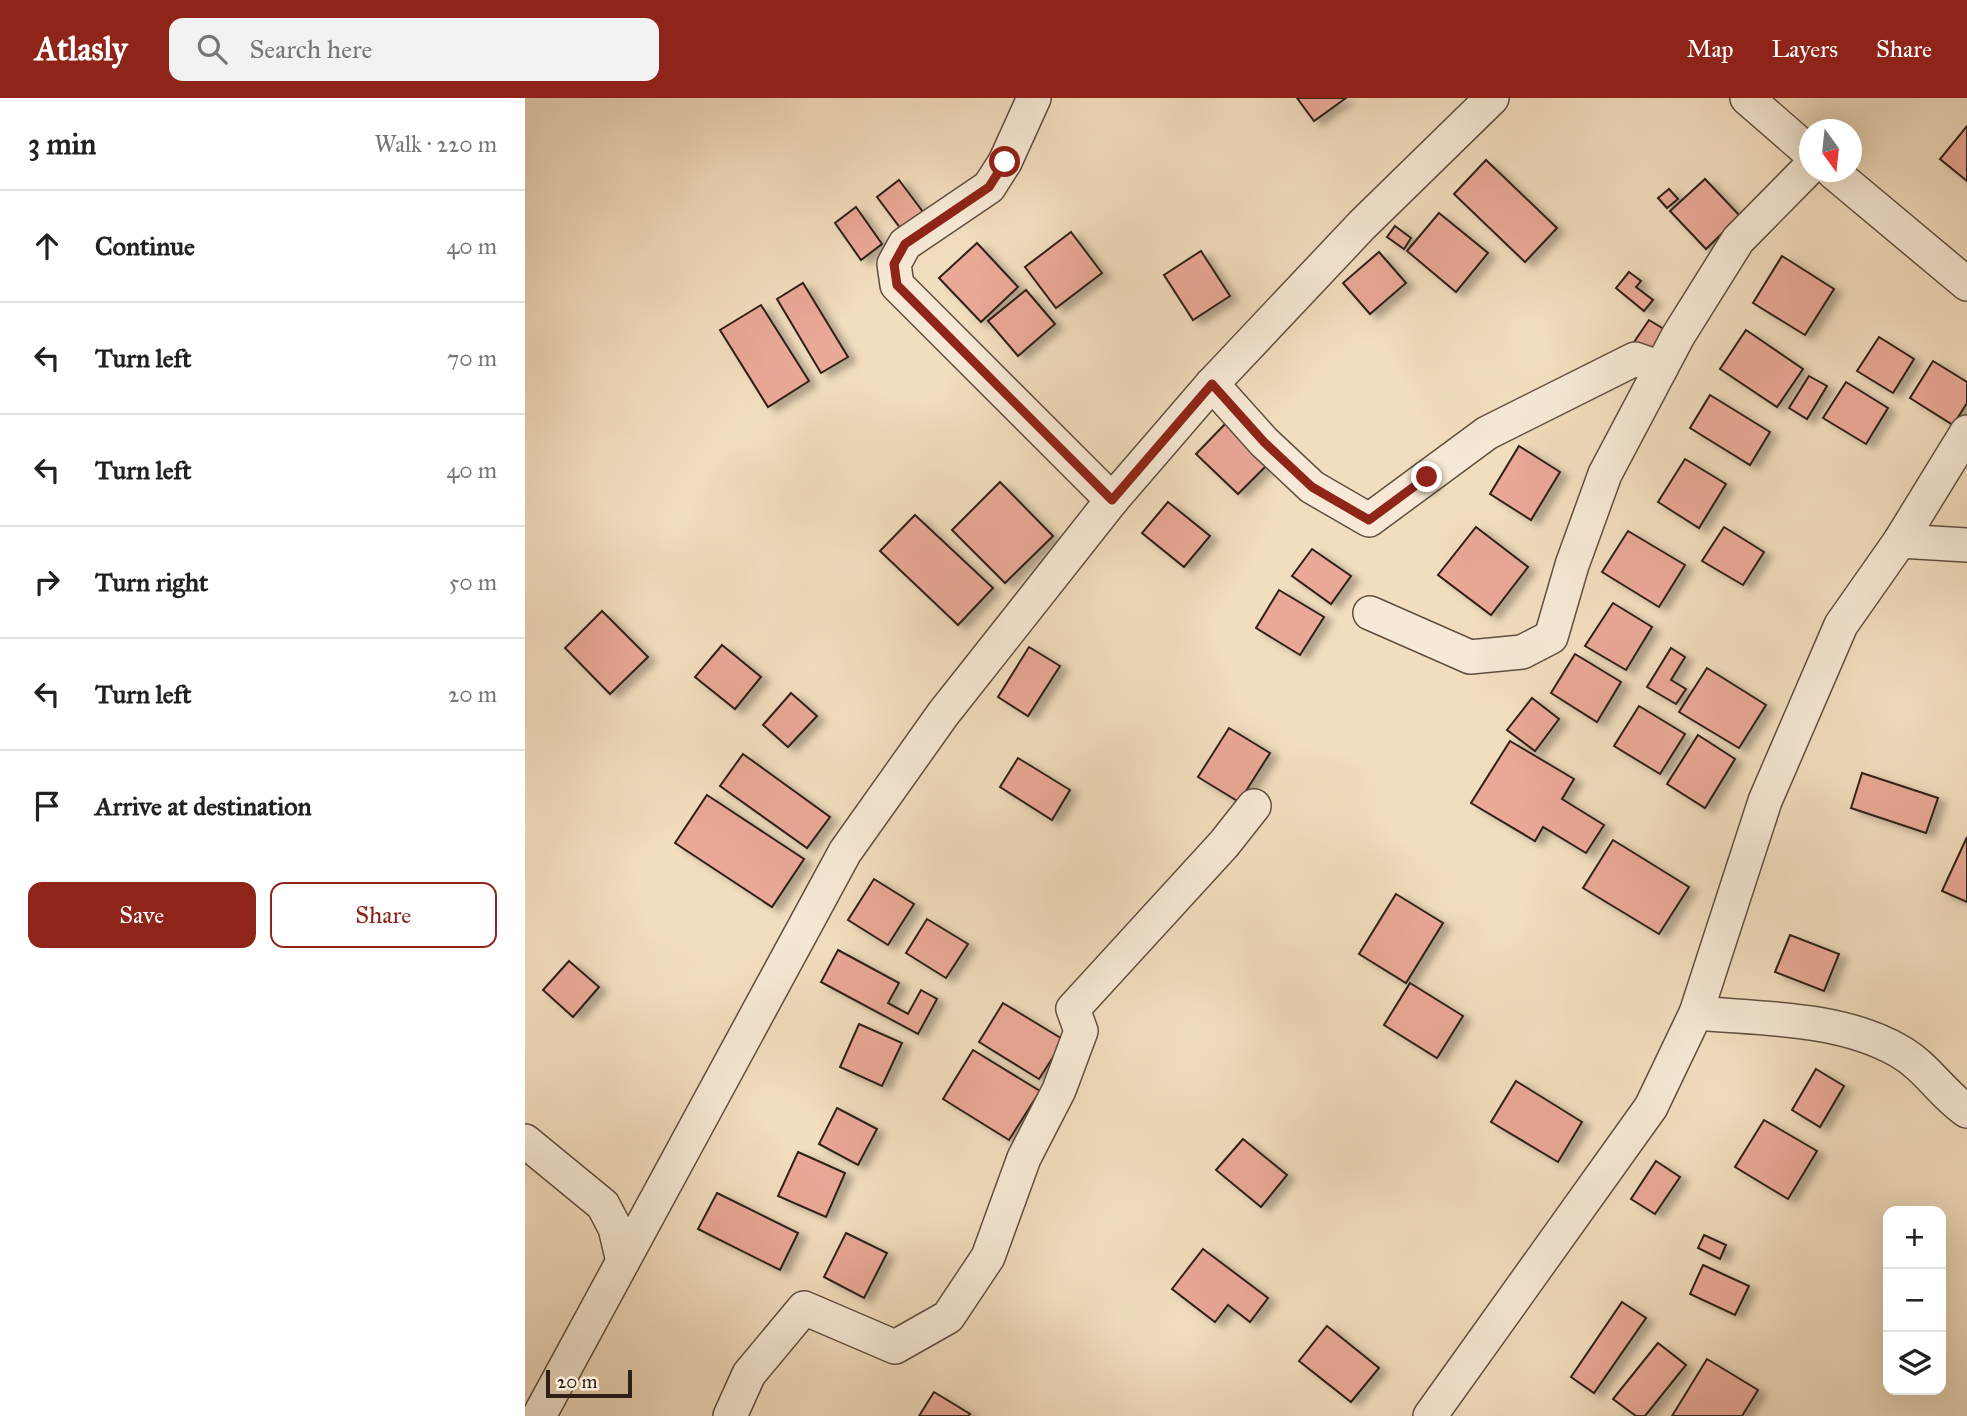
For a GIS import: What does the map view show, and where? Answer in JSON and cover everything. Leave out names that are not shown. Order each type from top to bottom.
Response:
[{"type":"street","points":[[1034,98],[1005,162],[989,187],[905,244],[894,264],[897,285],[1112,500]]},
{"type":"street","points":[[539,1416],[845,852],[983,660],[1112,500],[1212,384],[1362,225],[1492,98]]},
{"type":"street","points":[[1747,98],[1799,143]]},
{"type":"street","points":[[1370,613],[1470,657],[1522,652],[1551,637],[1572,565],[1605,474],[1661,368],[1738,240],[1799,178]]},
{"type":"street","points":[[1845,182],[1967,284]]},
{"type":"street","points":[[1212,384],[1264,442],[1312,487],[1369,520],[1486,433],[1635,359],[1661,368]]},
{"type":"street","points":[[1430,1416],[1651,1107],[1696,1013],[1765,801],[1841,625],[1900,541],[1967,432]]},
{"type":"street","points":[[1900,541],[1967,545]]},
{"type":"street","points":[[730,1416],[749,1374],[804,1308],[895,1347],[948,1317],[988,1257],[1024,1158],[1059,1090],[1081,1031],[1073,1009],[1224,844],[1254,806]]},
{"type":"street","points":[[1696,1013],[1811,1023],[1879,1041],[1902,1052],[1930,1076],[1953,1102],[1967,1111]]},
{"type":"street","points":[[525,1141],[603,1205],[615,1228],[623,1261]]},
{"type":"building","points":[[1297,98],[1346,98],[1314,121]]},
{"type":"building","points":[[1967,126],[1967,181],[1940,159]]},
{"type":"building","points":[[1486,160],[1557,228],[1525,262],[1454,194]]},
{"type":"building","points":[[1705,179],[1740,216],[1706,249],[1670,211]]},
{"type":"building","points":[[899,180],[923,212],[901,229],[877,197]]},
{"type":"building","points":[[1669,189],[1678,199],[1667,208],[1658,198]]},
{"type":"building","points":[[856,207],[882,244],[861,260],[835,223]]},
{"type":"building","points":[[1439,213],[1488,253],[1456,292],[1407,251]]},
{"type":"building","points":[[1395,226],[1411,238],[1404,249],[1387,237]]},
{"type":"building","points":[[1071,232],[1102,273],[1056,308],[1025,267]]},
{"type":"building","points":[[977,243],[1018,287],[981,322],[939,278]]},
{"type":"building","points":[[1201,251],[1230,296],[1193,320],[1164,275]]},
{"type":"building","points":[[1379,252],[1406,283],[1370,314],[1343,283]]},
{"type":"building","points":[[1782,256],[1834,289],[1805,335],[1753,303]]},
{"type":"building","points":[[1629,272],[1641,281],[1636,287],[1653,300],[1644,311],[1616,288]]},
{"type":"building","points":[[803,283],[848,357],[821,373],[777,299]]},
{"type":"building","points":[[1026,290],[1055,324],[1018,356],[988,321]]},
{"type":"building","points":[[761,305],[809,381],[768,407],[720,330]]},
{"type":"building","points":[[1649,320],[1672,334],[1655,360],[1632,345]]},
{"type":"building","points":[[1746,330],[1803,369],[1777,407],[1720,369]]},
{"type":"building","points":[[1879,337],[1914,359],[1893,393],[1857,371]]},
{"type":"building","points":[[1933,361],[1967,382],[1967,403],[1953,425],[1910,398]]},
{"type":"building","points":[[1809,376],[1827,386],[1807,419],[1789,408]]},
{"type":"building","points":[[1846,382],[1888,408],[1866,444],[1823,418]]},
{"type":"building","points":[[1710,395],[1770,432],[1750,465],[1690,428]]},
{"type":"building","points":[[1228,421],[1271,461],[1238,494],[1196,454]]},
{"type":"building","points":[[1519,446],[1560,472],[1531,520],[1490,494]]},
{"type":"building","points":[[1685,459],[1726,484],[1699,528],[1658,502]]},
{"type":"building","points":[[1000,482],[1053,536],[1005,583],[952,530]]},
{"type":"building","points":[[1168,502],[1210,536],[1184,567],[1142,533]]},
{"type":"building","points":[[915,515],[993,588],[958,625],[880,551]]},
{"type":"building","points":[[1476,527],[1528,567],[1491,615],[1438,575]]},
{"type":"building","points":[[1724,527],[1764,552],[1743,585],[1702,561]]},
{"type":"building","points":[[1628,531],[1685,565],[1659,607],[1602,572]]},
{"type":"building","points":[[1312,549],[1351,576],[1331,604],[1292,576]]},
{"type":"building","points":[[1279,590],[1324,617],[1300,655],[1256,628]]},
{"type":"building","points":[[1613,603],[1652,627],[1626,670],[1585,646]]},
{"type":"building","points":[[602,611],[648,657],[610,694],[565,648]]},
{"type":"building","points":[[722,645],[761,677],[735,709],[695,677]]},
{"type":"building","points":[[1029,647],[1060,666],[1028,716],[998,697]]},
{"type":"building","points":[[1671,648],[1685,657],[1671,680],[1686,689],[1676,704],[1647,687]]},
{"type":"building","points":[[1575,654],[1621,682],[1597,722],[1551,693]]},
{"type":"building","points":[[1707,668],[1766,705],[1739,748],[1679,712]]},
{"type":"building","points":[[791,693],[817,716],[788,747],[763,725]]},
{"type":"building","points":[[1532,698],[1559,719],[1535,751],[1507,730]]},
{"type":"building","points":[[1639,706],[1685,734],[1660,774],[1614,746]]},
{"type":"building","points":[[1229,728],[1270,753],[1239,802],[1198,777]]},
{"type":"building","points":[[1698,735],[1735,759],[1705,808],[1667,784]]},
{"type":"building","points":[[1510,741],[1574,779],[1562,799],[1604,825],[1586,853],[1543,827],[1535,841],[1471,803]]},
{"type":"building","points":[[743,754],[830,817],[807,848],[720,786]]},
{"type":"building","points":[[1018,758],[1070,790],[1052,820],[1000,787]]},
{"type":"building","points":[[1862,773],[1938,798],[1926,833],[1851,808]]},
{"type":"building","points":[[707,795],[804,859],[772,907],[675,843]]},
{"type":"building","points":[[1967,837],[1967,902],[1942,891]]},
{"type":"building","points":[[1613,840],[1689,887],[1659,934],[1583,888]]},
{"type":"building","points":[[874,879],[914,904],[888,945],[848,920]]},
{"type":"building","points":[[1396,894],[1443,923],[1406,983],[1359,954]]},
{"type":"building","points":[[927,919],[968,944],[946,978],[906,953]]},
{"type":"building","points":[[1790,935],[1839,954],[1824,991],[1775,972]]},
{"type":"building","points":[[838,950],[899,983],[888,1003],[908,1014],[921,990],[937,999],[918,1034],[821,982]]},
{"type":"building","points":[[569,961],[599,987],[573,1017],[543,990]]},
{"type":"building","points":[[1410,983],[1463,1016],[1437,1058],[1384,1025]]},
{"type":"building","points":[[1003,1003],[1064,1040],[1039,1079],[979,1042]]},
{"type":"building","points":[[859,1024],[902,1043],[882,1086],[840,1067]]},
{"type":"building","points":[[973,1050],[1040,1091],[1009,1140],[943,1099]]},
{"type":"building","points":[[1816,1069],[1844,1086],[1820,1127],[1792,1110]]},
{"type":"building","points":[[1516,1081],[1582,1122],[1558,1162],[1491,1122]]},
{"type":"building","points":[[837,1108],[877,1129],[858,1165],[819,1144]]},
{"type":"building","points":[[1764,1120],[1817,1151],[1788,1199],[1735,1167]]},
{"type":"building","points":[[1243,1139],[1287,1175],[1261,1207],[1216,1170]]},
{"type":"building","points":[[798,1152],[845,1173],[826,1217],[778,1196]]},
{"type":"building","points":[[1656,1161],[1680,1177],[1655,1214],[1631,1199]]},
{"type":"building","points":[[717,1193],[798,1233],[780,1270],[698,1229]]},
{"type":"building","points":[[846,1233],[887,1253],[864,1298],[824,1277]]},
{"type":"building","points":[[1704,1235],[1726,1245],[1720,1259],[1698,1248]]},
{"type":"building","points":[[1203,1249],[1268,1298],[1250,1322],[1228,1305],[1215,1322],[1172,1289]]},
{"type":"building","points":[[1703,1265],[1749,1286],[1735,1315],[1690,1294]]},
{"type":"building","points":[[1622,1302],[1646,1318],[1594,1393],[1571,1377]]},
{"type":"building","points":[[1327,1326],[1379,1368],[1351,1402],[1299,1361]]},
{"type":"building","points":[[1658,1343],[1686,1365],[1645,1416],[1636,1416],[1613,1399]]},
{"type":"building","points":[[1707,1359],[1758,1390],[1742,1416],[1672,1416]]},
{"type":"building","points":[[934,1392],[970,1414],[919,1416]]},
{"type":"route","points":[[1005,162],[989,187],[963,207],[929,225],[905,244],[894,264],[897,285],[926,317],[1112,500],[1212,384],[1264,442],[1312,487],[1369,520],[1427,477]]}]
